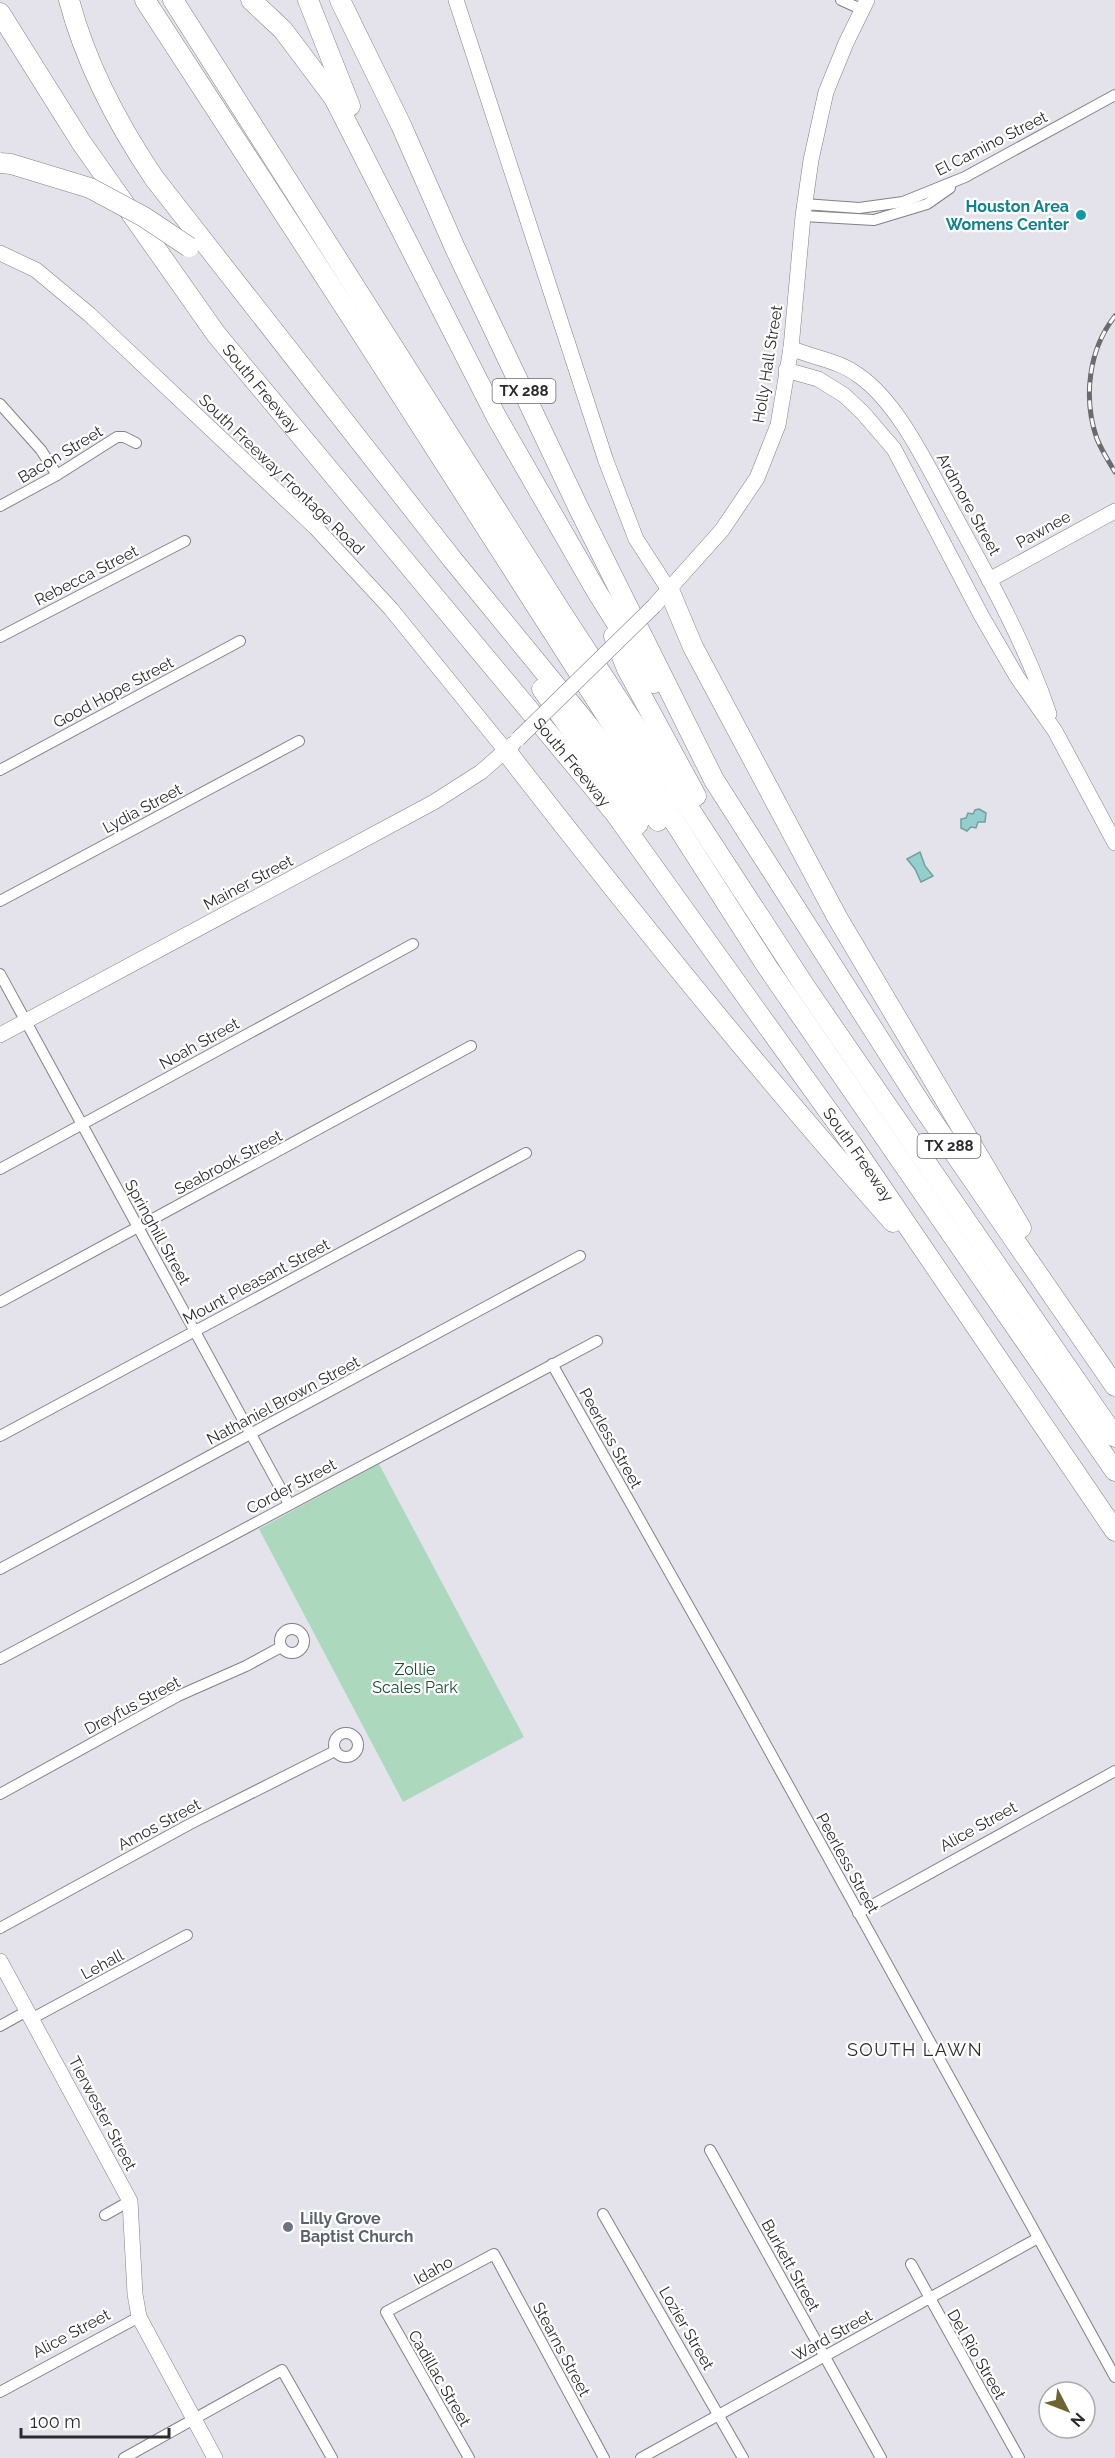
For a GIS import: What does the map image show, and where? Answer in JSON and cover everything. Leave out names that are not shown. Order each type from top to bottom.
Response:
[{"type":"highway","points":[[69,0],[98,80],[123,129],[194,240],[230,274],[452,559],[588,724],[675,844],[708,876]]},
{"type":"highway","points":[[144,0],[355,322],[768,968],[1115,1471]]},
{"type":"highway","points":[[173,0],[560,610],[806,988],[1115,1437]]},
{"type":"highway","points":[[251,0],[283,30],[334,98],[497,418],[597,592],[714,780]]},
{"type":"highway","points":[[308,0],[390,206]]},
{"type":"highway","name":"TX 288","points":[[340,0],[391,103],[455,248],[579,509],[714,780],[922,1106],[1115,1386]]},
{"type":"highway","name":"South Freeway","points":[[0,14],[81,142],[216,334],[614,812],[852,1144],[1115,1531]]},
{"type":"highway","points":[[0,163],[11,164],[90,188],[194,240]]},
{"type":"highway","points":[[452,559],[673,876],[748,998]]},
{"type":"highway","points":[[669,590],[693,647],[843,926],[1103,1368]]},
{"type":"highway","points":[[597,592],[627,669],[644,703],[723,846],[796,957],[806,988]]},
{"type":"highway","points":[[512,745],[589,857],[827,1148],[945,1281]]},
{"type":"street","points":[[456,0],[606,461],[636,540],[669,590]]},
{"type":"street","points":[[841,0],[865,5]]},
{"type":"street","name":"Holly Hall Street","points":[[512,745],[669,590],[722,530],[757,478],[778,425],[791,348],[803,210],[810,160],[826,92],[865,5]]},
{"type":"street","name":"El Camino Street","points":[[803,210],[859,208],[903,202],[965,177],[1115,95]]},
{"type":"street","name":"South Freeway Frontage Road","points":[[0,253],[36,270],[104,328],[316,528],[512,745]]},
{"type":"street","name":"Ardmore Street","points":[[791,348],[825,358],[858,375],[884,398],[909,436],[989,580],[1035,672],[1055,731]]},
{"type":"street","name":"Ardmore Street","points":[[786,370],[818,379],[844,395],[892,446],[981,615],[1017,677],[1055,731],[1115,843]]},
{"type":"street","points":[[0,405],[41,450],[57,475]]},
{"type":"street","points":[[892,446],[909,436]]},
{"type":"street","name":"Bacon Street","points":[[0,506],[57,475],[117,437],[124,437],[136,443]]},
{"type":"street","name":"Pawnee","points":[[989,580],[1115,511]]},
{"type":"street","name":"Rebecca Street","points":[[0,637],[185,540]]},
{"type":"street","name":"Good Hope Street","points":[[0,770],[240,641]]},
{"type":"street","name":"Lydia Street","points":[[0,901],[299,741]]},
{"type":"street","name":"Mainer Street","points":[[0,1035],[434,802],[481,772],[512,745]]},
{"type":"street","name":"Noah Street","points":[[0,1169],[413,944]]},
{"type":"street","name":"Springhill Street","points":[[0,974],[289,1504]]},
{"type":"street","name":"Seabrook Street","points":[[0,1302],[471,1047]]},
{"type":"street","name":"Mount Pleasant Street","points":[[0,1436],[526,1153]]},
{"type":"street","name":"Nathaniel Brown Street","points":[[0,1569],[580,1256]]},
{"type":"street","name":"Corder Street","points":[[0,1659],[597,1341]]},
{"type":"street","name":"Peerless Street","points":[[552,1364],[1115,2377]]},
{"type":"street","name":"Dreyfus Street","points":[[0,1794],[178,1696],[246,1666],[281,1647]]},
{"type":"street","name":"Amos Street","points":[[0,1928],[190,1824],[335,1751]]},
{"type":"street","name":"Alice Street","points":[[858,1913],[1115,1771]]},
{"type":"street","name":"Lehall","points":[[0,2026],[29,2015],[187,1935]]},
{"type":"street","name":"Tierwester Street","points":[[0,1961],[130,2202],[135,2294],[139,2317]]},
{"type":"street","name":"Burkett Street","points":[[710,2150],[881,2458]]},
{"type":"street","points":[[105,2215],[130,2202]]},
{"type":"street","name":"Lozier Street","points":[[603,2214],[743,2458]]},
{"type":"street","name":"Ward Street","points":[[641,2458],[1038,2238]]},
{"type":"street","name":"Idaho","points":[[386,2312],[494,2253]]},
{"type":"street","name":"Stearns Street","points":[[494,2253],[604,2458]]},
{"type":"street","name":"Del Rio Street","points":[[911,2264],[1019,2458]]},
{"type":"street","name":"Cadillac Street","points":[[386,2312],[469,2458]]},
{"type":"street","points":[[139,2317],[215,2458]]},
{"type":"street","name":"Alice Street","points":[[0,2392],[139,2317]]},
{"type":"street","points":[[124,2458],[282,2370],[332,2458]]},
{"type":"green space","name":"Zollie Scales Park","points":[[379,1464],[524,1737],[403,1802],[259,1529]]},
{"type":"water","points":[[979,809],[986,813],[985,822],[978,822],[976,828],[971,827],[967,831],[961,828],[961,819],[966,818],[968,813],[973,814]]},
{"type":"water","points":[[920,852],[925,866],[933,876],[921,882],[907,859]]},
{"type":"railway","points":[[1115,316],[1099,344],[1089,391],[1090,408],[1097,439],[1115,472]]},
{"type":"place","name":"Houston Area Womens Center","points":[[1081,215]]},
{"type":"place","name":"Lilly Grove Baptist Church","points":[[288,2227]]},
{"type":"district","name":"SOUTH LAWN","points":[[915,2050]]}]
